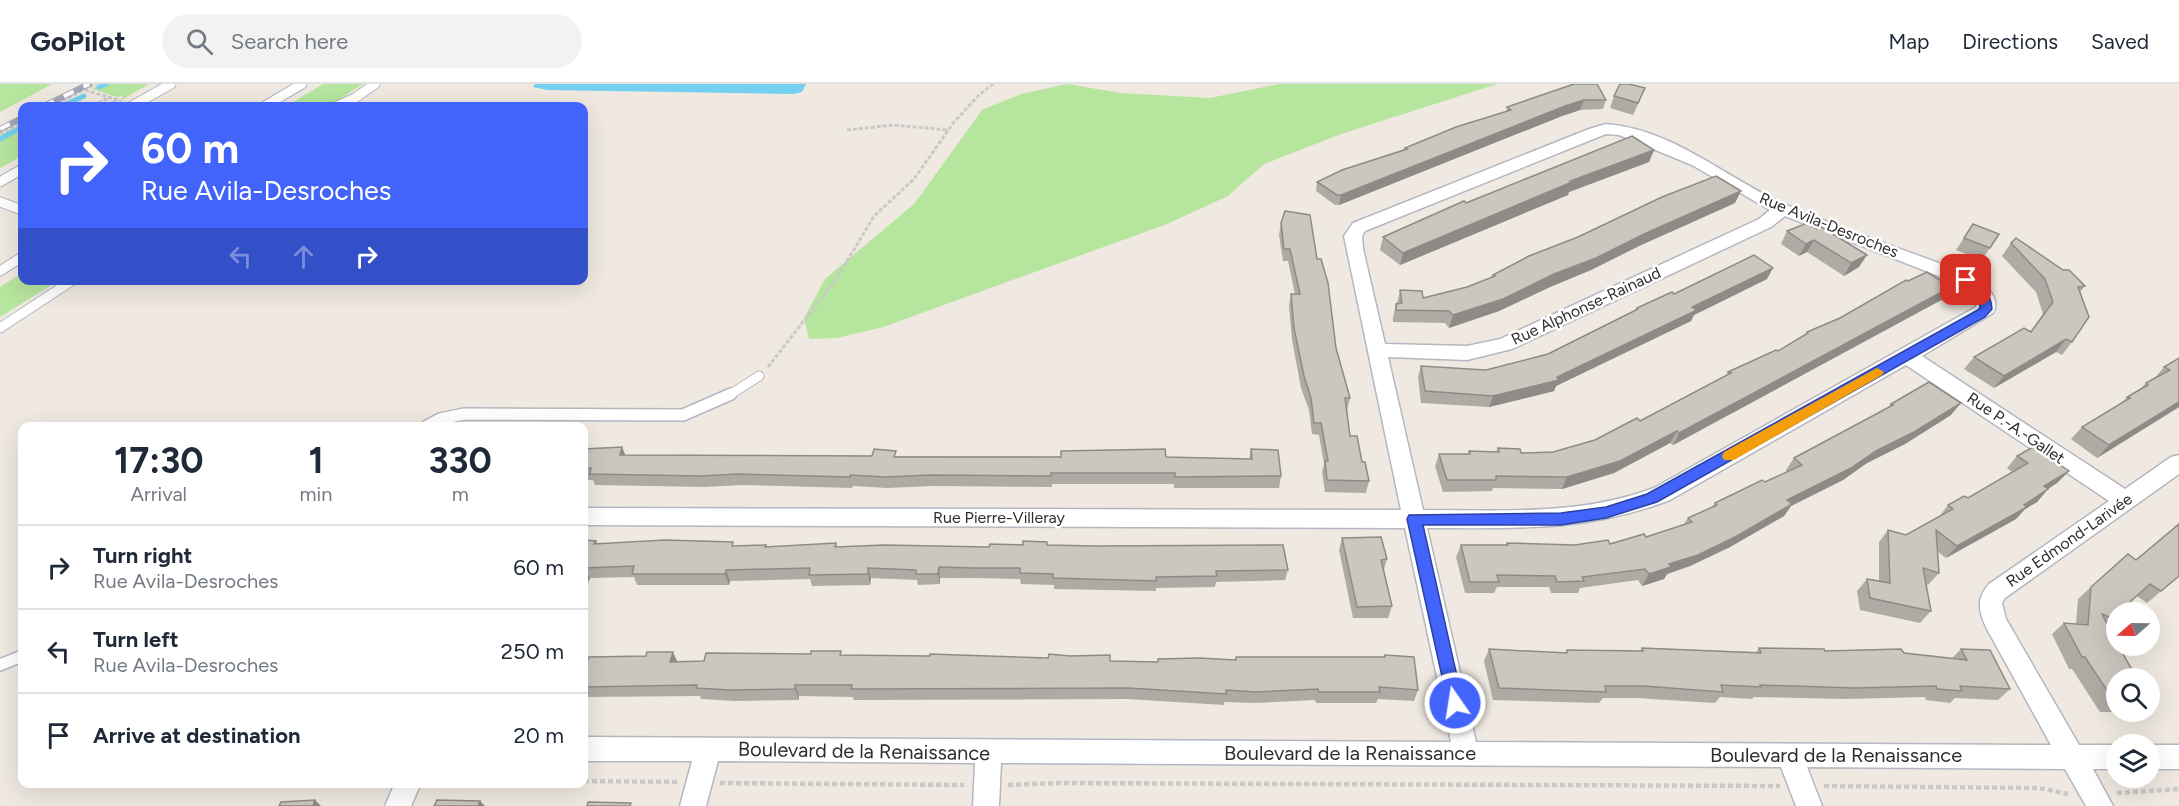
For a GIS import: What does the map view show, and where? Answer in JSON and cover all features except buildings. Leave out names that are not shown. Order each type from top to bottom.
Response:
[{"type":"street","name":"Rue Avila-Desroches","points":[[1617,129],[1665,146],[1698,161],[1757,197],[1782,209],[1951,273],[1980,290],[1987,302],[1984,312],[1670,490],[1633,506],[1606,513],[1561,519],[1414,519],[1377,350],[1354,249],[1353,236],[1356,230],[1368,222],[1595,132],[1617,129]]},
{"type":"street","name":"Rue Alphonse-Rainaud","points":[[1377,350],[1467,353],[1505,344],[1765,223],[1782,209]]},
{"type":"street","name":"Rue P.-A.-Gallet","points":[[1907,356],[2125,500]]},
{"type":"street","name":"Rue Edmond-Larivée","points":[[2072,757],[1996,624],[1989,608],[1990,599],[1997,591],[2179,463]]},
{"type":"street","name":"Rue Pierre-Villeray","points":[[588,516],[1414,519]]},
{"type":"street","points":[[1414,519],[1466,753]]},
{"type":"street","name":"Boulevard de la Renaissance","points":[[588,749],[2106,757]]},
{"type":"street","points":[[693,806],[708,750]]},
{"type":"street","points":[[986,806],[989,752]]},
{"type":"street","points":[[1789,755],[1809,806]]},
{"type":"street","points":[[2072,757],[2100,806]]},
{"type":"street","points":[[2160,757],[2179,757]]},
{"type":"street","points":[[398,806],[406,788]]},
{"type":"lane","points":[[144,102],[171,84]]},
{"type":"lane","points":[[272,102],[302,84]]},
{"type":"lane","points":[[346,102],[375,84]]},
{"type":"lane","points":[[352,102],[355,98]]},
{"type":"lane","points":[[0,182],[18,171]]},
{"type":"lane","points":[[0,202],[18,209]]},
{"type":"lane","points":[[0,271],[18,260]]},
{"type":"lane","points":[[0,328],[65,285]]},
{"type":"lane","points":[[434,422],[440,418],[464,414],[683,415],[722,400],[759,376]]},
{"type":"lane","points":[[0,665],[18,658]]},
{"type":"path","points":[[60,102],[96,84]]},
{"type":"path","points":[[759,376],[837,278],[874,216],[914,179],[949,130],[979,95],[993,84]]},
{"type":"path","points":[[85,90],[119,100],[115,102]]},
{"type":"path","points":[[101,102],[109,98]]},
{"type":"path","points":[[0,134],[18,124]]},
{"type":"path","points":[[847,130],[893,125],[949,130]]},
{"type":"path","points":[[588,781],[668,782]]},
{"type":"path","name":"Boulevard de la Renaissance","points":[[729,783],[937,783],[953,785]]},
{"type":"path","name":"Boulevard de la Renaissance","points":[[1020,785],[1058,783],[1767,786]]},
{"type":"path","name":"Boulevard de la Renaissance","points":[[1834,786],[2039,788],[2065,794]]},
{"type":"path","points":[[2129,792],[2179,789]]},
{"type":"green space","points":[[0,84],[52,84],[18,102],[0,112]]},
{"type":"green space","points":[[100,84],[149,84],[123,99],[121,98],[125,95],[117,97],[92,89]]},
{"type":"green space","points":[[323,84],[363,84],[335,102],[294,102]]},
{"type":"green space","points":[[1067,84],[1121,93],[1210,98],[1280,84],[1497,84],[1341,134],[1264,164],[1228,196],[1167,224],[883,327],[837,338],[809,339],[804,318],[825,279],[915,203],[982,110],[1021,94]]},
{"type":"green space","points":[[18,126],[18,158],[0,168],[0,135]]},
{"type":"green space","points":[[18,276],[18,285],[52,285],[0,317],[0,287]]},
{"type":"water","points":[[535,84],[806,84],[802,92],[794,94],[548,90],[533,87]]},
{"type":"waterway","points":[[99,87],[106,84]]},
{"type":"waterway","points":[[71,102],[84,96]]},
{"type":"waterway","points":[[0,139],[18,129]]},
{"type":"railway","points":[[52,102],[89,84]]},
{"type":"railway","points":[[0,129],[18,120]]},
{"type":"slow traffic","points":[[1729,456],[1877,372]]},
{"type":"route","points":[[1455,703],[1414,519],[1578,518],[1633,506],[1652,498],[1670,490],[1984,312],[1987,302],[1985,298],[1980,290],[1966,280]]}]
